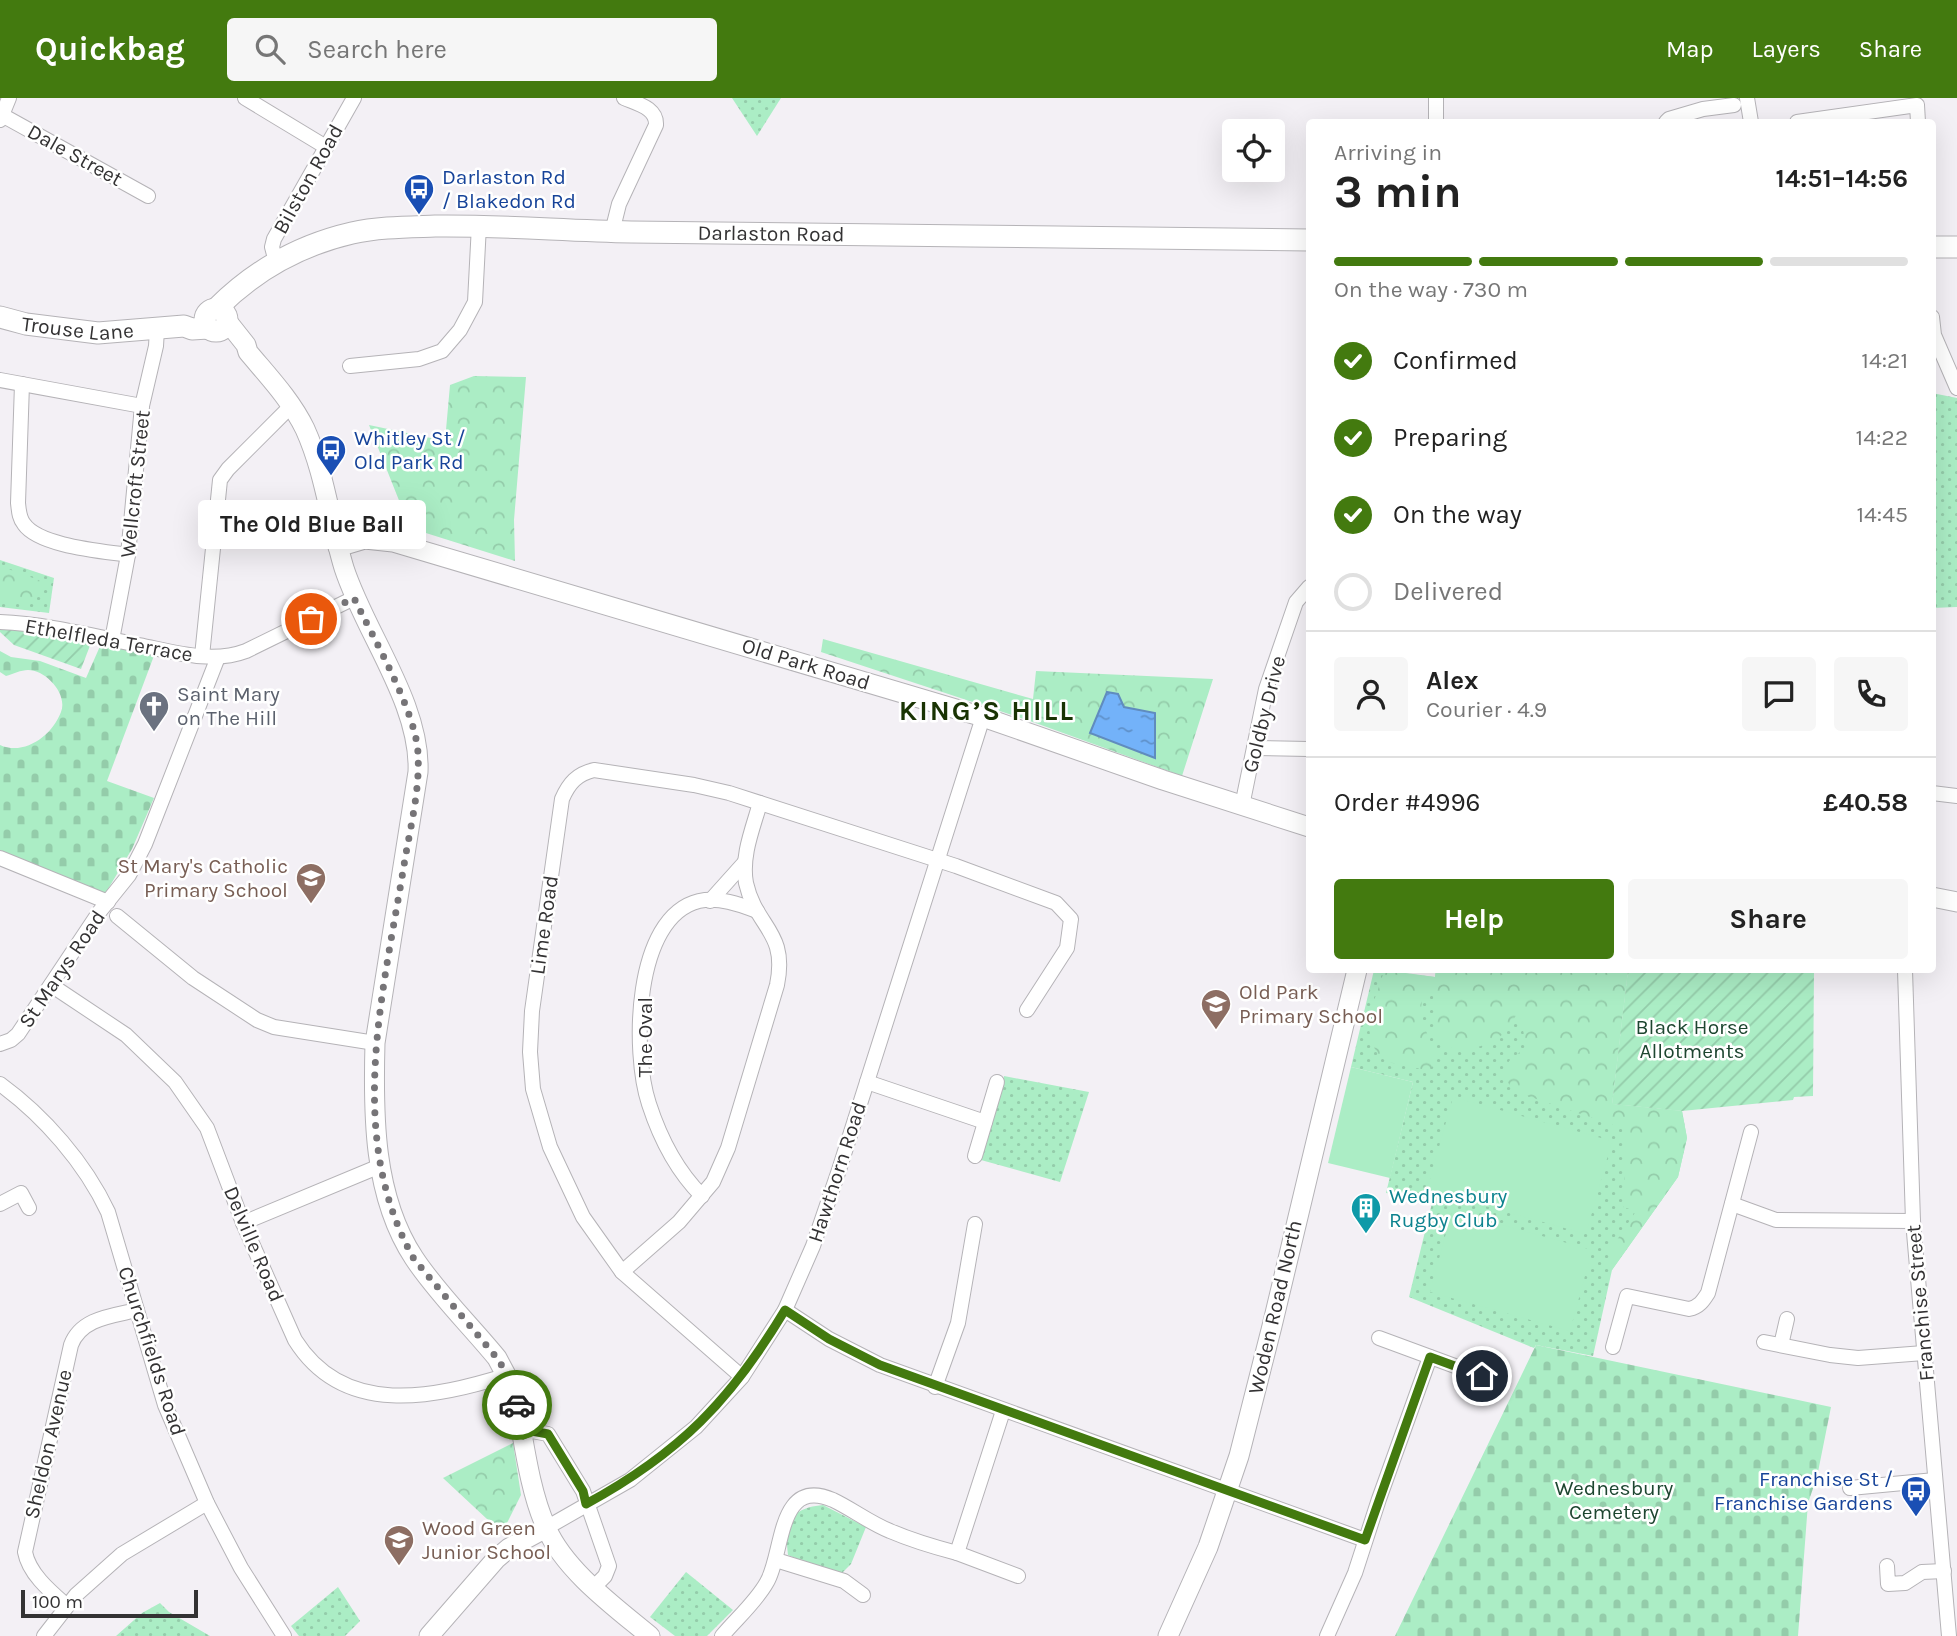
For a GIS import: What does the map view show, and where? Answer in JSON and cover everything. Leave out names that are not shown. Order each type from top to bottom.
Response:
[{"type":"main road","name":"Darlaston Road","points":[[157,329],[217,319],[239,286],[247,284],[276,262],[312,244],[353,233],[400,227],[479,225],[612,232],[1306,240]]},
{"type":"main road","points":[[1936,247],[1957,247]]},
{"type":"main road","name":"Trouse Lane","points":[[0,317],[26,324],[98,333],[157,329]]},
{"type":"street","points":[[1,118],[9,98]]},
{"type":"street","points":[[245,98],[326,147]]},
{"type":"street","name":"Bilston Road","points":[[276,262],[272,247],[274,239],[354,98]]},
{"type":"street","points":[[612,232],[619,204],[656,125],[653,113],[624,98]]},
{"type":"street","points":[[1436,119],[1437,98]]},
{"type":"street","points":[[1669,119],[1741,101],[1750,119]]},
{"type":"street","points":[[1818,119],[1917,105],[1918,119]]},
{"type":"street","name":"Dale Street","points":[[1,118],[148,196]]},
{"type":"street","points":[[350,366],[419,359],[442,351],[460,331],[475,302],[479,225]]},
{"type":"street","points":[[217,319],[246,345],[248,352],[292,405],[306,430],[320,471],[338,547],[354,598],[411,722],[418,753],[410,832],[375,1043],[375,1117],[380,1166],[395,1219],[414,1259],[497,1358],[508,1375],[514,1390],[536,1497],[546,1528],[555,1545],[594,1587],[650,1636]]},
{"type":"street","name":"Wellcroft Street","points":[[112,640],[128,555],[142,406],[156,346],[157,329]]},
{"type":"street","points":[[1936,340],[1957,388]]},
{"type":"street","points":[[0,380],[142,406]]},
{"type":"street","points":[[23,384],[18,503],[19,516],[25,526],[35,534],[53,541],[128,555]]},
{"type":"street","points":[[202,656],[220,480],[292,405]]},
{"type":"street","name":"Old Park Road","points":[[338,547],[365,539],[393,542],[983,717],[1306,826]]},
{"type":"street","name":"Goldby Drive","points":[[1242,806],[1266,690],[1296,602],[1306,590]]},
{"type":"street","name":"Ethelfleda Terrace","points":[[0,622],[29,624],[202,656],[233,656],[354,598]]},
{"type":"street","name":"St Marys Road","points":[[0,1044],[18,1034],[129,875],[145,844],[218,657]]},
{"type":"street","name":"Hawthorn Road","points":[[546,1528],[630,1480],[696,1427],[742,1377],[785,1310],[813,1246],[983,717]]},
{"type":"street","points":[[1254,748],[1306,749]]},
{"type":"street","name":"Lime Road","points":[[742,1377],[622,1272],[594,1234],[572,1197],[550,1147],[533,1089],[530,1052],[532,1011],[562,799],[572,781],[579,775],[594,770],[694,785],[760,803],[938,860],[1056,902],[1071,919],[1066,948],[1027,1010]]},
{"type":"street","points":[[1936,793],[1957,796]]},
{"type":"street","points":[[622,1272],[679,1222],[713,1182],[729,1148],[777,985],[781,959],[779,949],[757,911],[746,881],[745,862],[760,803]]},
{"type":"street","points":[[0,858],[108,902]]},
{"type":"street","points":[[710,901],[745,862]]},
{"type":"street","points":[[1936,898],[1957,902]]},
{"type":"street","name":"The Oval","points":[[702,1196],[673,1160],[649,1103],[640,1055],[640,1014],[656,938],[680,911],[700,901],[710,901],[731,902],[757,911]]},
{"type":"street","points":[[117,916],[193,978],[257,1020],[274,1027],[375,1043]]},
{"type":"street","name":"Woden Road North","points":[[1168,1636],[1208,1547],[1239,1456],[1356,973]]},
{"type":"street","name":"Franchise Street","points":[[1905,973],[1913,1221],[1949,1636]]},
{"type":"street","name":"Delville Road","points":[[51,985],[126,1035],[176,1082],[207,1128],[243,1223],[295,1340],[305,1355],[341,1381],[365,1392],[397,1397],[464,1387],[508,1375]]},
{"type":"street","points":[[867,1082],[985,1122]]},
{"type":"street","points":[[975,1156],[997,1082]]},
{"type":"street","name":"Churchfields Road","points":[[0,1084],[61,1141],[93,1182],[108,1212],[165,1405],[207,1503],[241,1568],[284,1636]]},
{"type":"street","points":[[1613,1347],[1627,1296],[1689,1309],[1696,1308],[1703,1302],[1708,1293],[1751,1132]]},
{"type":"street","points":[[243,1223],[380,1166]]},
{"type":"street","points":[[0,1204],[21,1193],[29,1208]]},
{"type":"street","points":[[1732,1204],[1776,1220],[1913,1221]]},
{"type":"street","points":[[935,1387],[958,1323],[975,1224]]},
{"type":"street","name":"Sheldon Avenue","points":[[67,1606],[34,1572],[24,1552],[71,1345],[74,1337],[86,1325],[137,1310]]},
{"type":"street","points":[[785,1310],[866,1359],[935,1387],[1365,1540]]},
{"type":"street","points":[[1781,1345],[1787,1319]]},
{"type":"street","points":[[1379,1338],[1482,1376]]},
{"type":"street","points":[[1764,1342],[1858,1358],[1924,1353]]},
{"type":"street","points":[[1326,1636],[1355,1573],[1430,1357]]},
{"type":"street","points":[[957,1553],[1003,1411]]},
{"type":"street","points":[[523,1435],[532,1431],[548,1434],[583,1491],[609,1566],[605,1576],[594,1587]]},
{"type":"street","points":[[1850,1488],[1935,1480]]},
{"type":"street","points":[[722,1636],[766,1584],[791,1508],[803,1498],[814,1496],[832,1500],[888,1531],[1018,1576]]},
{"type":"street","points":[[44,1636],[91,1581],[122,1555],[207,1503]]},
{"type":"street","points":[[429,1636],[496,1559],[509,1548],[546,1528]]},
{"type":"street","points":[[776,1560],[844,1581],[863,1595]]},
{"type":"street","points":[[1887,1566],[1888,1584],[1905,1583],[1922,1572],[1944,1572]]},
{"type":"green space","points":[[732,98],[781,98],[757,136]]},
{"type":"green space","points":[[474,376],[526,377],[514,520],[515,561],[410,528],[369,425],[445,441],[450,385]]},
{"type":"green space","points":[[1936,394],[1957,398],[1957,607],[1936,608]]},
{"type":"green space","points":[[0,560],[54,578],[49,613],[0,607]]},
{"type":"green space","points":[[0,566],[44,582],[33,603],[0,599]]},
{"type":"green space","points":[[0,629],[25,630],[91,643],[81,669],[14,645]]},
{"type":"green space","points":[[823,639],[1033,699],[1036,671],[1213,679],[1182,776],[1030,721],[821,652]],"holes":[[[1107,692],[1124,706],[1091,733],[1090,732]]]},
{"type":"green space","points":[[101,644],[155,653],[107,781],[154,798],[132,849],[105,894],[0,850],[0,745],[18,748],[36,742],[57,721],[62,705],[54,684],[42,674],[28,670],[6,676],[0,672],[0,651],[11,657],[40,661],[86,678]]},
{"type":"green space","points":[[1373,973],[1435,977],[1436,973],[1628,973],[1612,1104],[1682,1111],[1687,1138],[1678,1177],[1612,1270],[1593,1356],[1536,1345],[1534,1348],[1409,1297],[1433,1199],[1386,1193],[1413,1082],[1351,1067]]},
{"type":"green space","points":[[1383,973],[1435,977],[1436,973],[1628,973],[1612,1104],[1682,1111],[1687,1138],[1678,1177],[1612,1270],[1611,1249],[1636,1211],[1623,1207],[1626,1147],[1622,1128],[1513,1091],[1505,1077],[1509,1061],[1526,1047],[1520,1009],[1507,1030],[1491,1042],[1472,1048],[1453,1048],[1445,1045],[1437,1034],[1433,995],[1423,997],[1422,1019],[1437,1054],[1435,1065],[1426,1070],[1396,1064],[1378,1054],[1370,1035],[1372,1007]]},
{"type":"green space","name":"Black Horse Allotments","points":[[1628,973],[1814,973],[1813,1096],[1682,1111],[1612,1104]]},
{"type":"green space","points":[[1351,1067],[1413,1082],[1390,1178],[1328,1163]]},
{"type":"green space","points":[[1004,1076],[1089,1092],[1060,1182],[981,1160]]},
{"type":"green space","points":[[1453,1097],[1612,1141],[1586,1234],[1427,1190]]},
{"type":"green space","points":[[1452,1211],[1592,1250],[1570,1331],[1430,1292]]},
{"type":"green space","name":"Wednesbury Cemetery","points":[[1536,1345],[1831,1407],[1817,1477],[1808,1503],[1798,1636],[1395,1636]]},
{"type":"green space","points":[[513,1443],[521,1495],[502,1533],[443,1478]]},
{"type":"green space","points":[[823,1505],[866,1527],[851,1564],[839,1576],[788,1555],[787,1534],[792,1519],[803,1510]]},
{"type":"green space","points":[[686,1572],[733,1610],[707,1636],[675,1636],[650,1617]]},
{"type":"green space","points":[[338,1587],[360,1621],[345,1636],[299,1636],[291,1626]]},
{"type":"green space","points":[[160,1603],[169,1612],[210,1636],[116,1636],[142,1613]]},
{"type":"water","points":[[1107,692],[1118,694],[1124,707],[1155,713],[1155,758],[1090,733]]},
{"type":"way so far","points":[[311,619],[354,598],[399,693],[416,737],[418,772],[410,832],[375,1043],[375,1117],[380,1166],[388,1197],[414,1259],[497,1358],[508,1375],[517,1405]]},
{"type":"place","name":"Darlaston Rd / Blakedon Rd","points":[[419,216]]},
{"type":"place","name":"Whitley St / Old Park Rd","points":[[331,477]]},
{"type":"place","name":"The Old Blue Ball","points":[[311,619]]},
{"type":"place","name":"Saint Mary on The Hill","points":[[154,733]]},
{"type":"place","name":"St Mary's Catholic Primary School","points":[[311,905]]},
{"type":"place","name":"Old Park Primary School","points":[[1216,1031]]},
{"type":"place","name":"Wednesbury Rugby Club","points":[[1366,1235]]},
{"type":"place","name":"Franchise St / Franchise Gardens","points":[[1916,1518]]},
{"type":"place","name":"Wood Green Junior School","points":[[399,1567]]},
{"type":"district","name":"KING’S HILL","points":[[987,710]]},
{"type":"route","points":[[517,1405],[523,1435],[541,1431],[551,1437],[583,1491],[586,1504],[630,1480],[696,1427],[742,1377],[785,1310],[829,1339],[880,1365],[976,1402],[1365,1540],[1430,1357],[1482,1376]]}]
